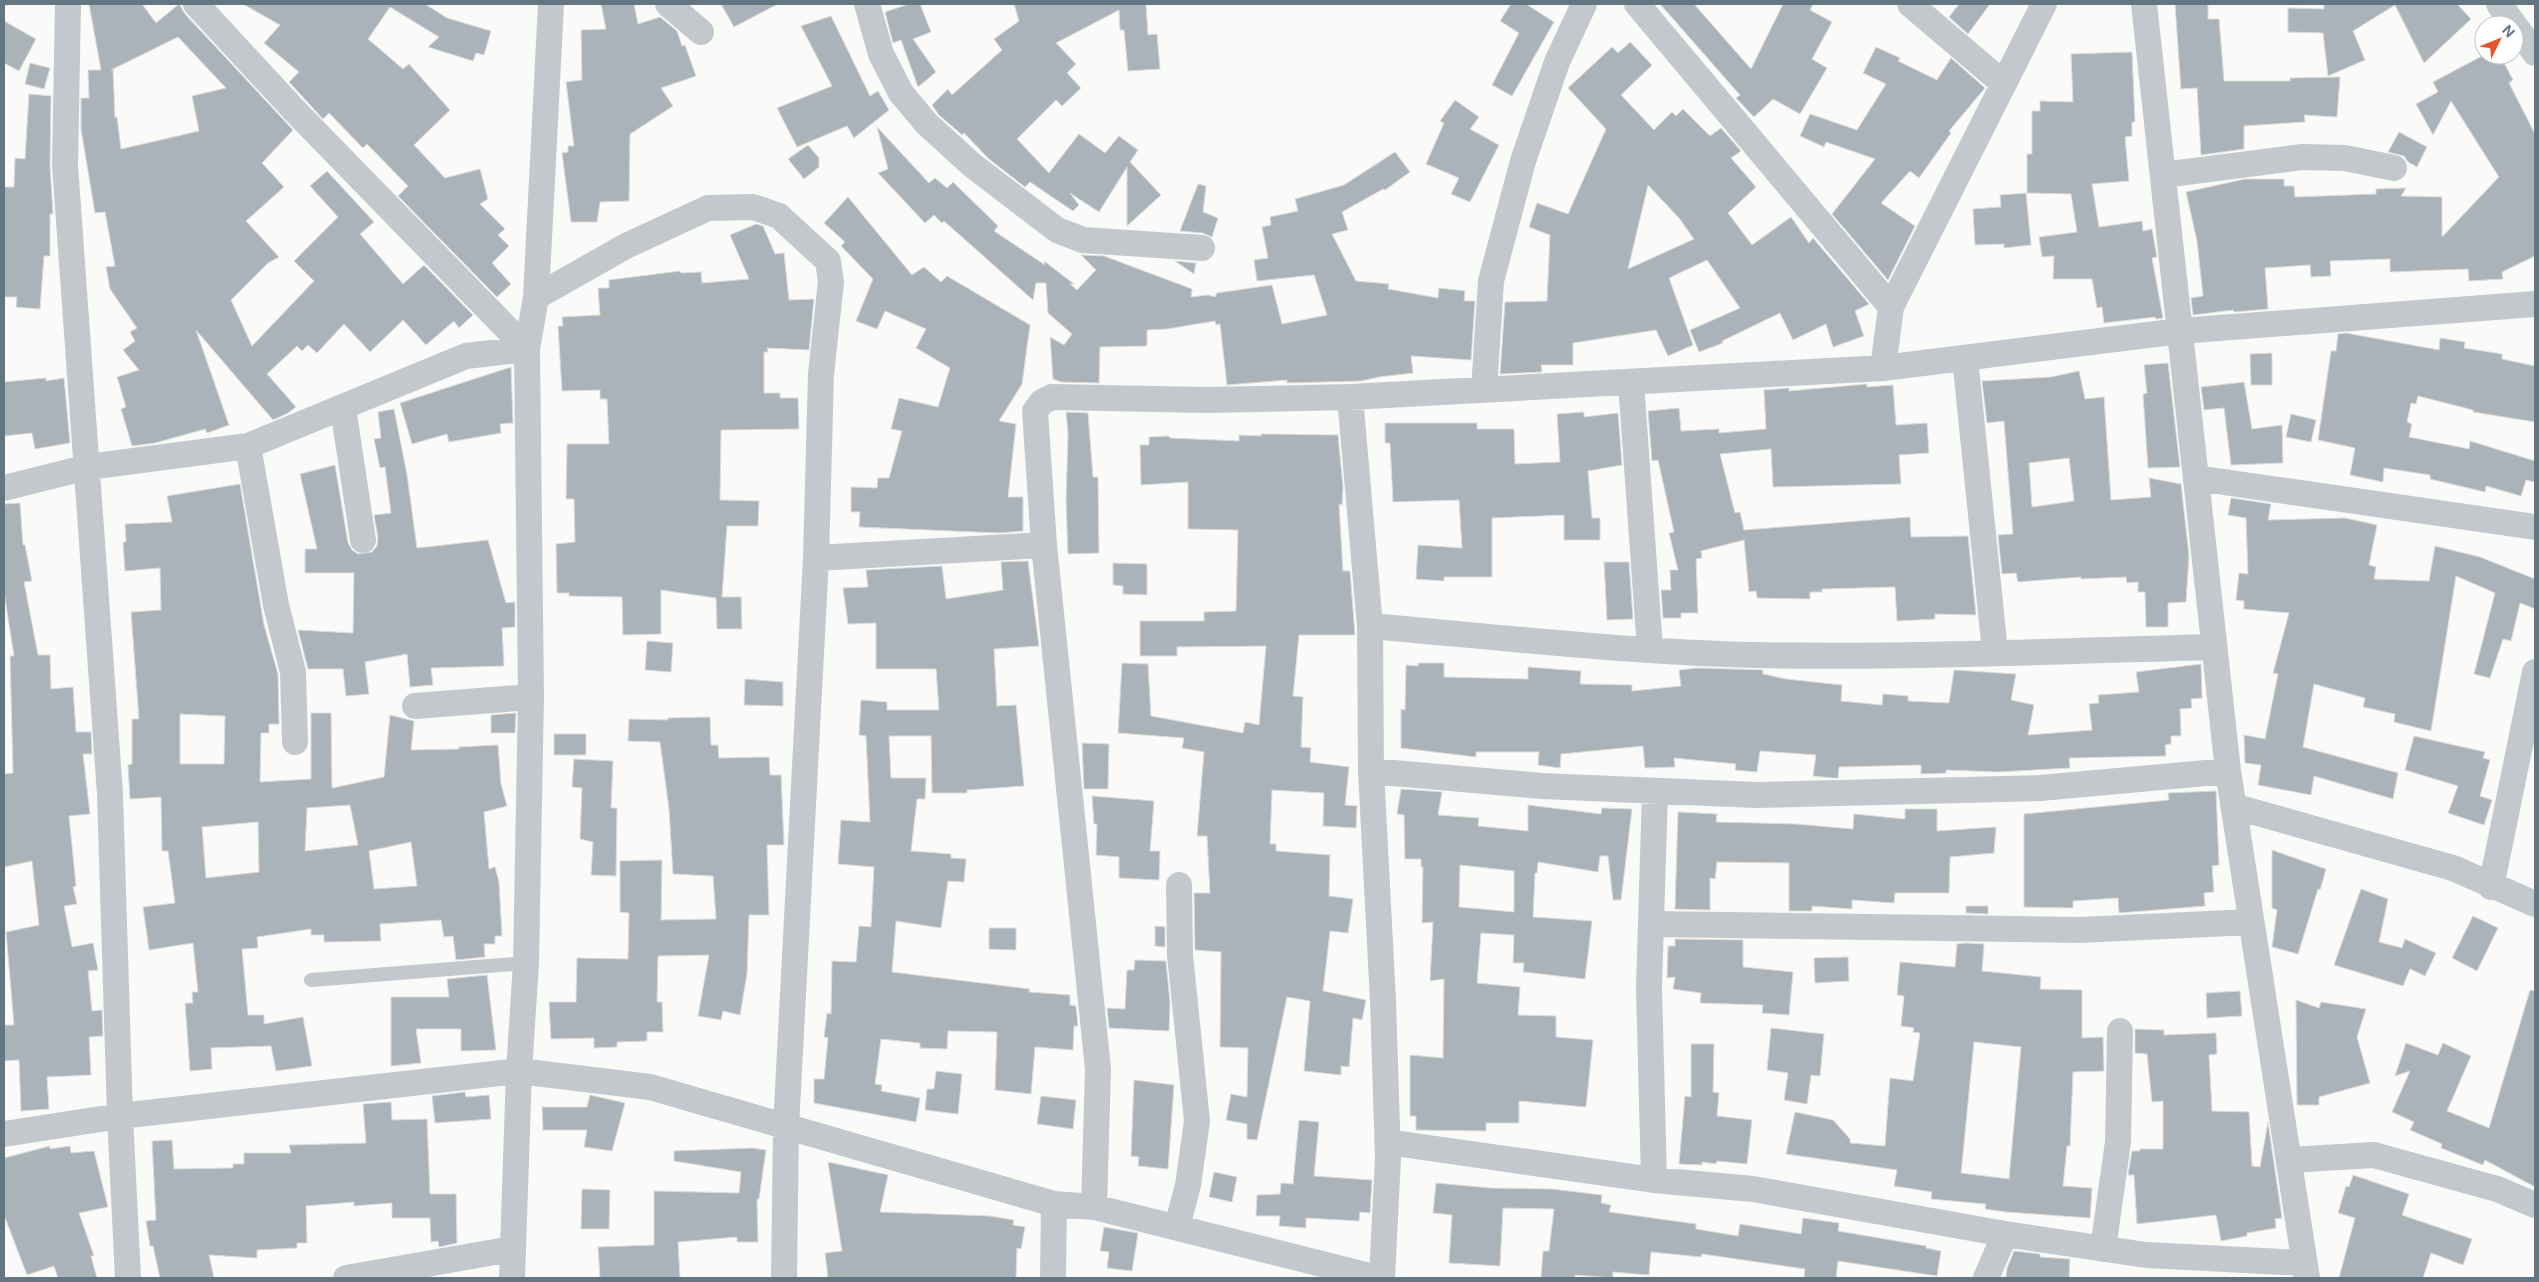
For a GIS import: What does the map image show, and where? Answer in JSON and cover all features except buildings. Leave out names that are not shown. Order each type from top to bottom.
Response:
[{"type":"street","points":[[68,4],[65,165],[110,794],[120,1116],[128,1278]]},
{"type":"street","points":[[196,4],[296,112],[527,349]]},
{"type":"street","points":[[512,1278],[519,1071],[526,963],[530,697],[527,349],[536,297],[551,4]]},
{"type":"street","points":[[668,4],[701,32]]},
{"type":"street","points":[[867,4],[881,54],[900,93],[927,124],[972,165],[1057,230],[1083,240],[1202,248]]},
{"type":"street","points":[[1484,390],[1491,281],[1526,152],[1557,62],[1584,4]]},
{"type":"street","points":[[1638,4],[1891,307]]},
{"type":"street","points":[[1910,4],[2004,84]]},
{"type":"street","points":[[1883,368],[1891,307],[2044,4]]},
{"type":"street","points":[[1387,1142],[1654,1180],[1754,1189],[2005,1234],[2103,1249],[2305,1271],[2228,772],[2144,4]]},
{"type":"street","points":[[2499,4],[2535,53]]},
{"type":"street","points":[[2163,175],[2302,156],[2345,158],[2394,168]]},
{"type":"street","points":[[536,297],[626,246],[708,208],[753,207],[779,216],[828,261],[831,282],[821,374],[816,558],[786,1127],[784,1278]]},
{"type":"street","points":[[1094,1207],[1098,1069],[1044,545],[1035,411],[1042,402],[1052,397],[1207,400],[1350,397],[1883,368],[2180,331],[2535,304]]},
{"type":"street","points":[[4,488],[88,467],[248,446],[466,356],[527,349]]},
{"type":"street","points":[[1965,358],[1995,652]]},
{"type":"street","points":[[1631,382],[1650,650]]},
{"type":"street","points":[[1350,397],[1370,626],[1370,772],[1383,1001],[1387,1142],[1382,1278]]},
{"type":"street","points":[[343,408],[363,540]]},
{"type":"street","points":[[248,446],[276,605],[293,672],[295,742]]},
{"type":"street","points":[[2196,478],[2535,527]]},
{"type":"street","points":[[816,558],[1044,545]]},
{"type":"street","points":[[1370,626],[1650,650],[1755,655],[2214,647]]},
{"type":"street","points":[[2492,887],[2535,672]]},
{"type":"street","points":[[415,706],[530,697]]},
{"type":"street","points":[[1370,772],[1542,786],[1756,795],[2040,788],[2228,772]]},
{"type":"street","points":[[1654,1180],[1649,987],[1655,791]]},
{"type":"street","points":[[2233,806],[2453,868],[2492,887],[2535,904]]},
{"type":"street","points":[[1177,1227],[1188,1184],[1197,1121],[1180,955],[1179,885]]},
{"type":"street","points":[[1651,924],[2079,930],[2251,922]]},
{"type":"street","points":[[2103,1249],[2118,1142],[2120,1031]]},
{"type":"street","points":[[4,1134],[120,1116],[519,1071],[650,1086],[1054,1204],[1094,1207],[1177,1227],[1332,1272],[1378,1278]]},
{"type":"street","points":[[2289,1160],[2374,1155],[2497,1189],[2535,1205]]},
{"type":"street","points":[[1053,1278],[1054,1204]]},
{"type":"street","points":[[1986,1278],[2005,1234]]},
{"type":"street","points":[[346,1278],[512,1249]]},
{"type":"lane","points":[[311,980],[526,963]]}]
